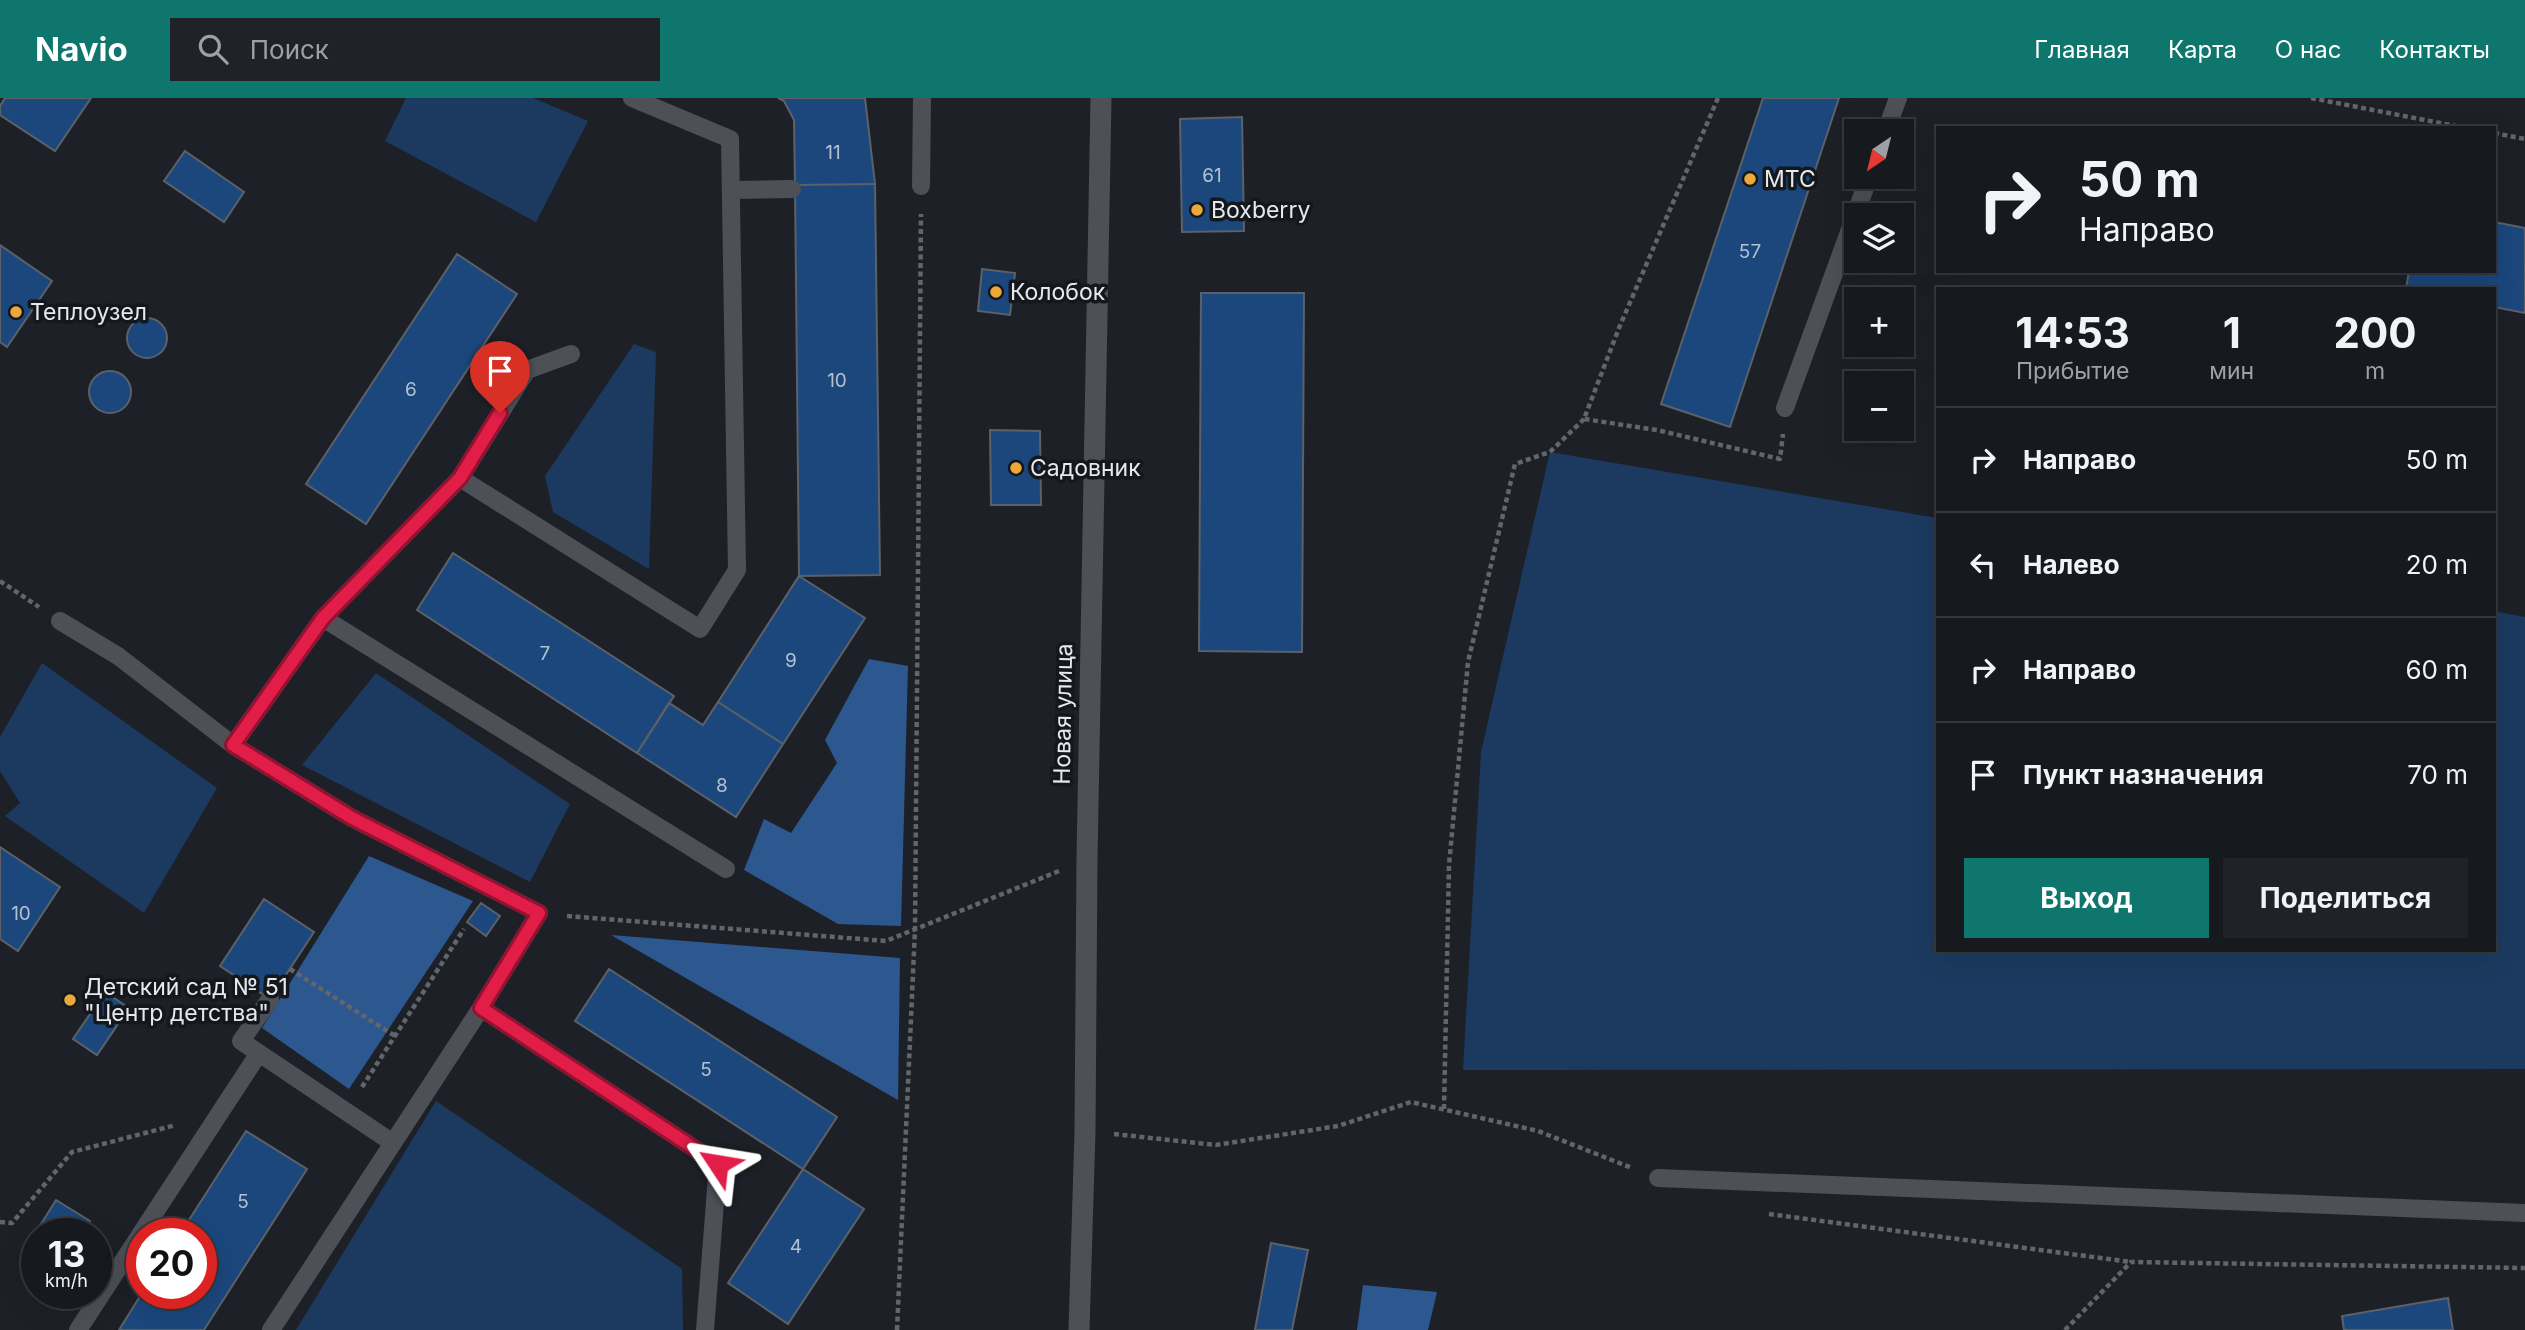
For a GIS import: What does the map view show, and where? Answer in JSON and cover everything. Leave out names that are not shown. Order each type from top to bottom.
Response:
[{"type":"street","name":"Новая улица","points":[[1079,1330],[1085,1131],[1087,859],[1101,98]]},
{"type":"lane","points":[[460,478],[700,629],[737,570],[730,139],[632,98]]},
{"type":"lane","points":[[921,186],[922,98]]},
{"type":"lane","points":[[1890,119],[1898,98]]},
{"type":"lane","points":[[731,190],[792,189]]},
{"type":"lane","points":[[1785,408],[1865,189]]},
{"type":"lane","points":[[233,745],[323,618],[460,478],[527,370],[571,354]]},
{"type":"lane","points":[[323,618],[726,869]]},
{"type":"lane","points":[[60,621],[118,656],[233,745],[352,818],[539,913],[481,1008],[271,1330]]},
{"type":"lane","points":[[270,999],[241,1041],[393,1143]]},
{"type":"lane","points":[[481,1008],[718,1164],[705,1330]]},
{"type":"lane","points":[[78,1330],[259,1053]]},
{"type":"lane","points":[[1658,1178],[2525,1213]]},
{"type":"path","points":[[1444,1109],[1449,865],[1468,662],[1515,464],[1550,452],[1584,419],[1619,328],[1718,98]]},
{"type":"path","points":[[2311,98],[2456,126]]},
{"type":"path","points":[[2496,133],[2525,139]]},
{"type":"path","points":[[897,1330],[915,929],[921,186]]},
{"type":"path","points":[[1584,419],[1657,430],[1780,459],[1785,408]]},
{"type":"path","points":[[0,581],[60,621]]},
{"type":"path","points":[[539,913],[886,941],[1087,859]]},
{"type":"path","points":[[346,1112],[464,929]]},
{"type":"path","points":[[290,969],[395,1036]]},
{"type":"path","points":[[1085,1131],[1216,1145],[1338,1126],[1411,1102]]},
{"type":"path","points":[[0,1222],[12,1223],[72,1152],[219,1114]]},
{"type":"path","points":[[2066,1330],[2131,1262],[2525,1268]]},
{"type":"shaded area","points":[[406,98],[533,98],[588,121],[536,222],[385,141]]},
{"type":"shaded area","points":[[634,344],[656,352],[649,569],[553,512],[545,476]]},
{"type":"shaded area","points":[[1550,452],[1936,518],[1936,952],[2496,952],[2496,611],[2525,617],[2525,1069],[1463,1070],[1481,752]]},
{"type":"shaded area","points":[[869,659],[908,666],[901,926],[838,924],[744,870],[764,819],[791,833],[837,763],[825,740]]},
{"type":"shaded area","points":[[42,663],[217,788],[144,913],[5,816],[20,803],[0,771],[0,737]]},
{"type":"shaded area","points":[[376,673],[570,804],[530,882],[302,765]]},
{"type":"shaded area","points":[[369,856],[473,901],[349,1089],[262,1028]]},
{"type":"shaded area","points":[[611,935],[900,958],[898,1100]]},
{"type":"shaded area","points":[[436,1101],[682,1269],[683,1330],[296,1330]]},
{"type":"shaded area","points":[[1363,1285],[1437,1292],[1428,1330],[1357,1330]]},
{"type":"building","points":[[5,98],[91,98],[55,151],[0,115],[0,106]]},
{"type":"building","points":[[778,98],[865,98],[875,184],[795,185],[794,120],[784,101]]},
{"type":"building","points":[[1763,98],[1839,98],[1730,427],[1661,404]]},
{"type":"building","points":[[1242,117],[1244,231],[1182,232],[1180,119]]},
{"type":"building","points":[[185,151],[244,192],[224,222],[164,181]]},
{"type":"building","points":[[875,184],[880,575],[799,576],[795,185]]},
{"type":"building","points":[[2496,222],[2525,228],[2525,313],[2496,307],[2496,287],[2406,287],[2409,273],[2496,273]]},
{"type":"building","name":"Теплоузел","points":[[0,245],[52,281],[7,347],[0,342]]},
{"type":"building","points":[[457,254],[517,294],[366,524],[306,484]]},
{"type":"building","name":"Колобок","points":[[982,269],[1015,273],[1010,315],[978,311]]},
{"type":"building","points":[[1201,293],[1304,293],[1302,652],[1199,651]]},
{"type":"building","points":[[147,318],[161,324],[167,338],[161,352],[147,358],[133,352],[127,338],[133,324]]},
{"type":"building","points":[[110,371],[125,377],[131,392],[125,407],[110,413],[95,407],[89,392],[95,377]]},
{"type":"building","name":"Садовник","points":[[990,430],[1040,431],[1041,505],[991,505]]},
{"type":"building","points":[[453,553],[674,696],[637,753],[417,610]]},
{"type":"building","points":[[799,576],[865,618],[783,744],[718,702]]},
{"type":"building","points":[[718,702],[783,744],[736,817],[637,753],[669,703],[703,725]]},
{"type":"building","points":[[0,847],[60,887],[18,951],[0,939]]},
{"type":"building","points":[[264,899],[314,932],[270,999],[220,966]]},
{"type":"building","points":[[481,903],[500,916],[486,936],[467,922]]},
{"type":"building","points":[[609,969],[837,1117],[803,1169],[575,1021]]},
{"type":"building","points":[[105,992],[129,1008],[97,1055],[73,1039]]},
{"type":"building","points":[[246,1131],[307,1169],[204,1330],[119,1330],[132,1309],[217,1309],[217,1218],[190,1218]]},
{"type":"building","points":[[803,1169],[864,1209],[788,1324],[728,1283]]},
{"type":"building","points":[[56,1200],[85,1218],[45,1218]]},
{"type":"building","points":[[1271,1243],[1308,1250],[1292,1330],[1255,1330]]},
{"type":"building","points":[[2448,1298],[2453,1330],[2344,1330],[2342,1316]]},
{"type":"place","name":"МТС","points":[[1750,179]]},
{"type":"place","name":"Boxberry","points":[[1197,210]]},
{"type":"place","name":"Колобок","points":[[996,292]]},
{"type":"place","name":"Теплоузел","points":[[16,312]]},
{"type":"place","name":"Садовник","points":[[1016,468]]},
{"type":"place","name":"Детский сад № 51 \"Центр детства\"","points":[[70,1000]]},
{"type":"route","points":[[500,413],[460,478],[323,618],[233,745],[352,818],[539,913],[481,1008],[718,1164]]}]
